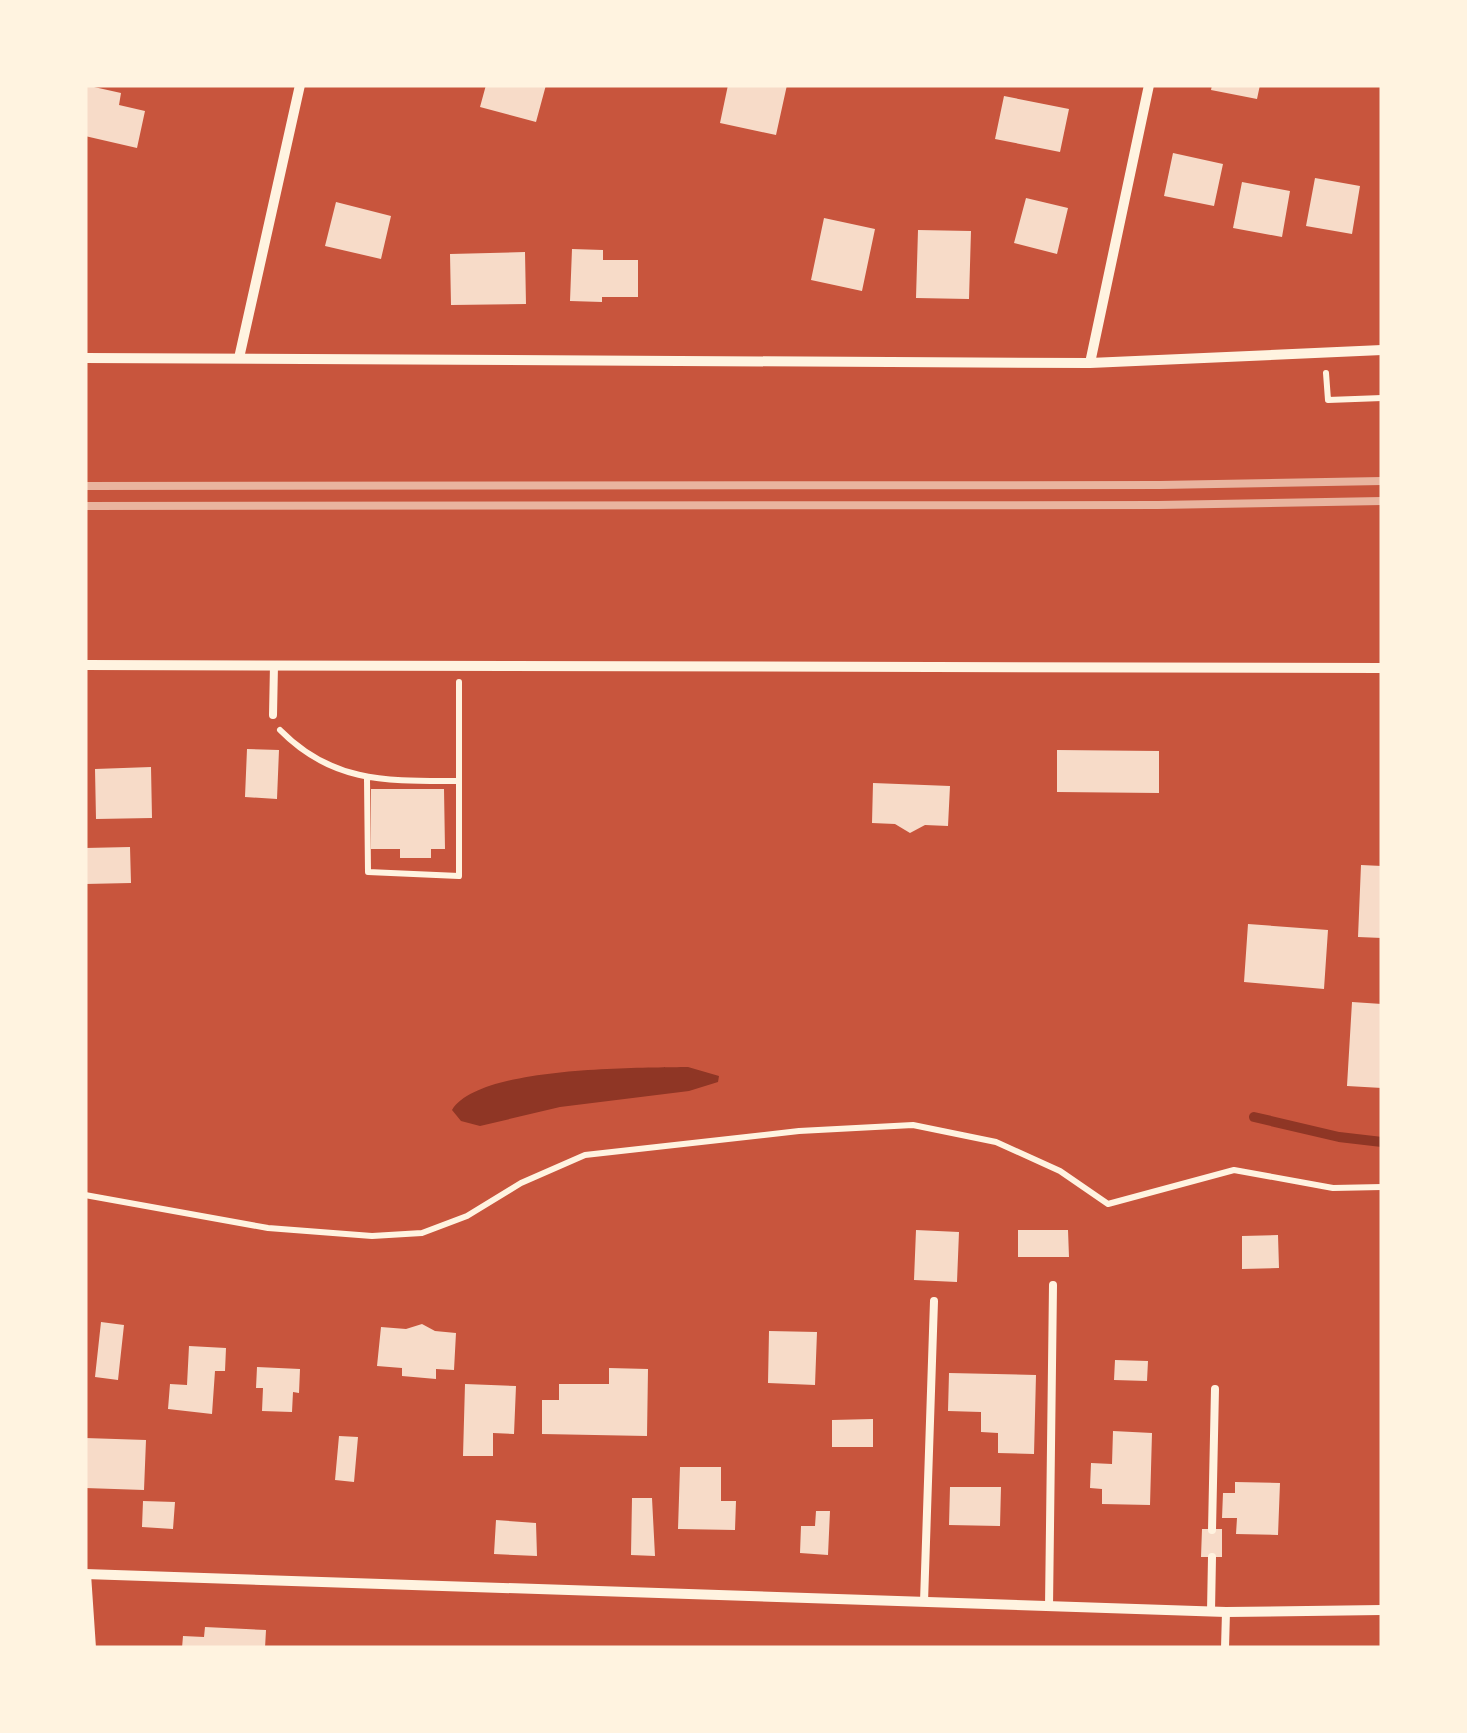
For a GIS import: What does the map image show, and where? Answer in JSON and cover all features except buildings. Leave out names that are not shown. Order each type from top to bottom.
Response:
[{"type":"street","points":[[240,358],[300,85]]},
{"type":"street","points":[[1090,363],[1149,85]]},
{"type":"street","points":[[85,358],[1090,363],[1382,350]]},
{"type":"street","points":[[85,666],[1382,668]]},
{"type":"street","points":[[91,1648],[86,1574],[1226,1612],[1382,1610]]},
{"type":"lane","points":[[273,715],[274,665]]},
{"type":"lane","points":[[1049,1607],[1053,1284]]},
{"type":"lane","points":[[924,1602],[934,1300]]},
{"type":"lane","points":[[1212,1530],[1214,1389]]},
{"type":"lane","points":[[1211,1611],[1212,1557]]},
{"type":"lane","points":[[1225,1648],[1226,1612]]},
{"type":"path","points":[[1325,352],[1328,400],[1382,398]]},
{"type":"path","points":[[367,779],[368,872],[459,876],[458,666]]},
{"type":"path","points":[[273,715],[279,729],[311,756],[367,779],[459,781]]},
{"type":"path","points":[[85,1195],[268,1228],[372,1236],[422,1233],[467,1216],[521,1184],[585,1156],[799,1132],[913,1125],[996,1142],[1060,1171],[1108,1204],[1234,1170],[1333,1188],[1382,1187]]},
{"type":"shaded area","points":[[688,1067],[719,1076],[718,1082],[689,1091],[560,1107],[480,1126],[461,1121],[452,1110],[468,1096],[525,1077],[598,1069]]},
{"type":"waterway","points":[[1254,1117],[1339,1137],[1382,1142]]},
{"type":"railway","points":[[85,486],[1160,485],[1382,481]]},
{"type":"railway","points":[[85,506],[1158,505],[1382,501]]}]
